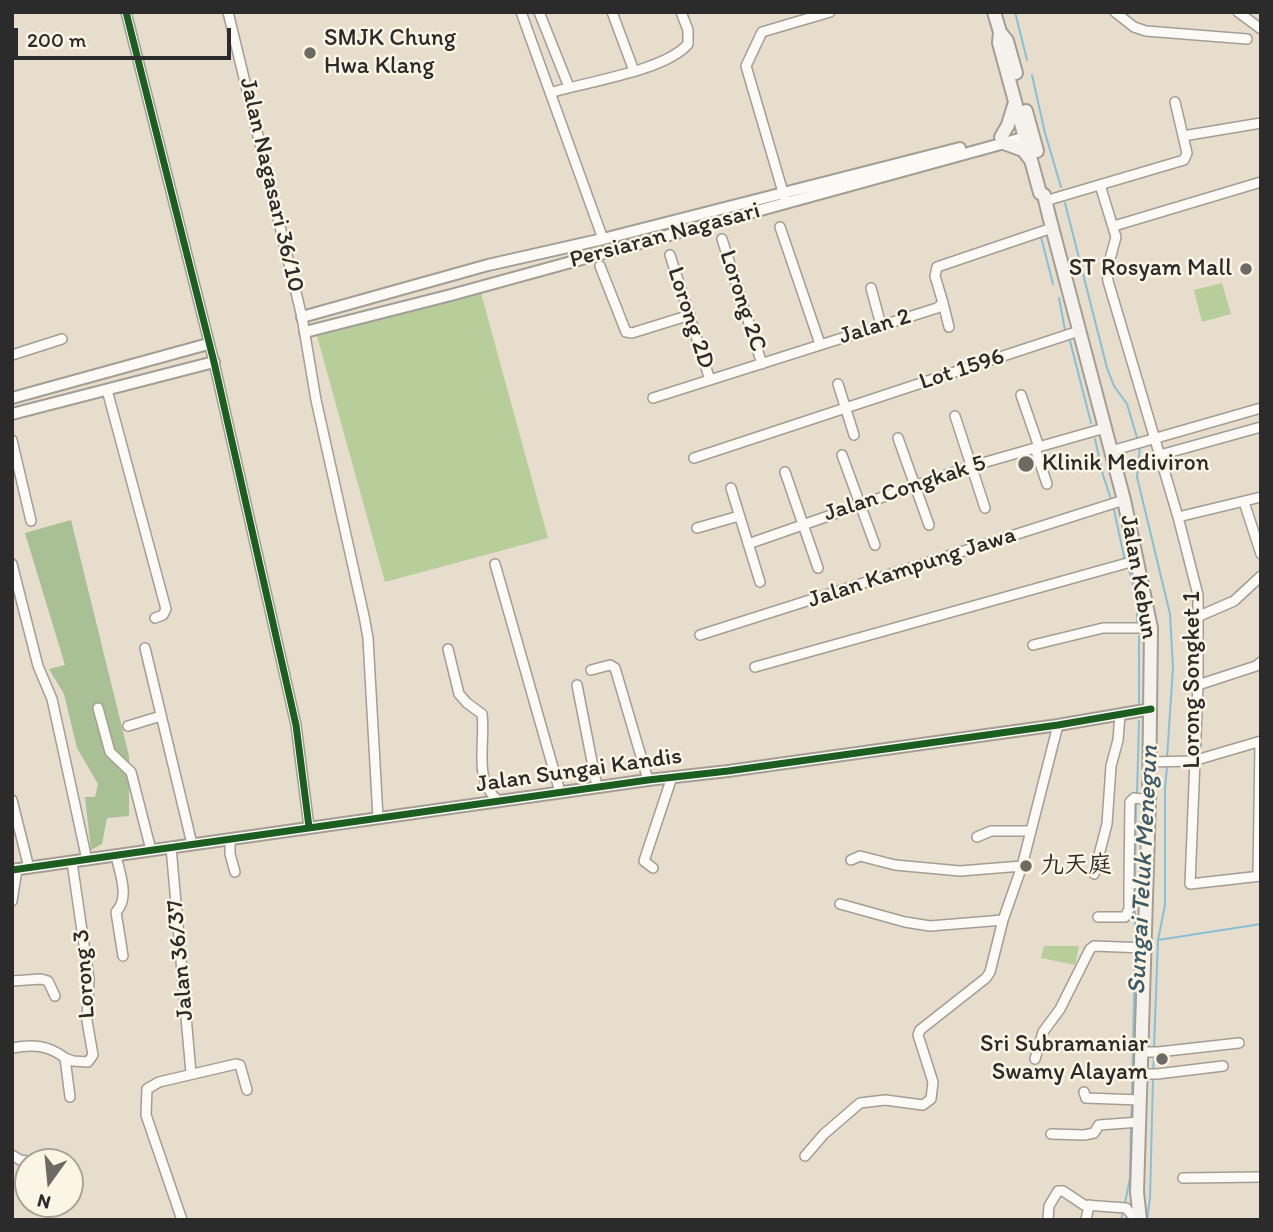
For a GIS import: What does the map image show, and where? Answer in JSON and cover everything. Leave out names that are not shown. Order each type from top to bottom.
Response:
[{"type":"main road","name":"Jalan Kebun","points":[[994,12],[1000,32],[1007,41],[1028,133],[1031,161],[1044,198],[1124,500],[1151,628],[1151,709],[1162,763],[1140,798],[1138,947],[1151,1052],[1150,1074],[1135,1100],[1137,1192],[1132,1214]]},
{"type":"main road","name":"Jalan Kebun","points":[[1000,32],[999,43],[1015,100],[1046,190],[1044,198]]},
{"type":"main road","points":[[1015,100],[1002,140],[1023,150],[1031,161]]},
{"type":"street","points":[[126,12],[214,362],[296,725],[309,827]]},
{"type":"street","name":"Jalan Nagasari 36/10","points":[[228,12],[302,317],[316,400],[366,627],[378,818]]},
{"type":"street","points":[[569,87],[538,12],[522,15],[603,239]]},
{"type":"street","points":[[612,12],[634,71]]},
{"type":"street","points":[[550,93],[634,71],[681,53],[688,44],[681,12]]},
{"type":"street","points":[[785,198],[746,66],[762,32],[830,12]]},
{"type":"street","points":[[1115,12],[1134,27],[1146,31],[1247,39]]},
{"type":"street","points":[[1238,12],[1261,29]]},
{"type":"street","points":[[1044,198],[1182,161],[1187,153],[1175,102]]},
{"type":"street","points":[[1183,136],[1261,123]]},
{"type":"street","name":"Persiaran Nagasari","points":[[305,332],[1028,133]]},
{"type":"street","points":[[1100,185],[1114,226],[1261,182]]},
{"type":"street","name":"Persiaran Nagasari","points":[[302,317],[488,265],[785,198]]},
{"type":"street","name":"Lorong Songket 1","points":[[1114,226],[1116,245],[1107,270],[1108,281],[1151,439],[1160,455],[1178,517],[1198,595],[1198,685],[1190,884],[1259,876]]},
{"type":"street","points":[[780,227],[820,344]]},
{"type":"street","name":"Jalan 2","points":[[653,398],[937,308],[943,303],[935,276],[937,267],[1052,228]]},
{"type":"street","name":"Lorong 2C","points":[[722,239],[762,364]]},
{"type":"street","name":"Lorong 2D","points":[[670,255],[710,380]]},
{"type":"street","points":[[600,266],[626,332],[632,333],[690,315]]},
{"type":"street","points":[[871,288],[881,324]]},
{"type":"street","points":[[943,303],[949,327]]},
{"type":"street","points":[[321,312],[315,322],[327,327]]},
{"type":"street","name":"Lot 1596","points":[[694,458],[1079,331]]},
{"type":"street","points":[[12,355],[62,339]]},
{"type":"street","points":[[12,398],[208,344]]},
{"type":"street","points":[[185,350],[199,355],[188,368]]},
{"type":"street","points":[[12,414],[214,362]]},
{"type":"street","points":[[838,383],[853,435]]},
{"type":"street","points":[[107,390],[166,609],[163,615],[155,618]]},
{"type":"street","points":[[1021,395],[1046,484]]},
{"type":"street","points":[[1111,451],[1261,408]]},
{"type":"street","points":[[955,416],[985,508]]},
{"type":"street","points":[[1160,455],[1261,427]]},
{"type":"street","name":"Jalan Congkak 5","points":[[748,544],[972,466],[1105,428]]},
{"type":"street","points":[[898,438],[929,525]]},
{"type":"street","points":[[12,440],[31,521]]},
{"type":"street","points":[[842,455],[875,545]]},
{"type":"street","points":[[785,472],[818,568]]},
{"type":"street","points":[[730,488],[760,582]]},
{"type":"street","points":[[1178,517],[1261,497]]},
{"type":"street","name":"Jalan Kampung Jawa","points":[[699,635],[1124,500]]},
{"type":"street","points":[[1244,502],[1261,554]]},
{"type":"street","points":[[697,528],[739,516]]},
{"type":"street","points":[[755,667],[1138,560]]},
{"type":"street","points":[[12,564],[38,666],[52,699],[87,860]]},
{"type":"street","points":[[495,564],[560,792]]},
{"type":"street","points":[[1197,617],[1234,601],[1261,576]]},
{"type":"street","points":[[1033,645],[1102,628],[1151,628]]},
{"type":"street","points":[[145,648],[192,844]]},
{"type":"street","points":[[448,649],[459,694],[482,714],[481,763],[488,793],[499,801]]},
{"type":"street","points":[[1198,685],[1261,662]]},
{"type":"street","points":[[591,670],[610,665],[615,668],[648,780]]},
{"type":"street","points":[[577,685],[597,787]]},
{"type":"street","points":[[98,708],[110,752],[129,768],[133,777],[151,850]]},
{"type":"street","name":"Jalan Sungai Kandis","points":[[19,869],[1058,725],[1151,709]]},
{"type":"street","points":[[1094,874],[1107,824],[1110,776],[1120,715]]},
{"type":"street","points":[[128,726],[161,716]]},
{"type":"street","points":[[805,1156],[824,1134],[860,1104],[885,1100],[923,1105],[931,1099],[933,1082],[918,1035],[920,1030],[990,972],[1058,725]]},
{"type":"street","points":[[1162,763],[1193,761],[1260,742],[1259,876]]},
{"type":"street","points":[[653,868],[644,862],[672,777]]},
{"type":"street","points":[[1098,917],[1125,917],[1129,909],[1137,883],[1129,810],[1131,799],[1140,798]]},
{"type":"street","points":[[12,800],[19,869],[12,901]]},
{"type":"street","points":[[977,837],[991,831],[1030,831]]},
{"type":"street","points":[[230,839],[230,854],[235,872]]},
{"type":"street","name":"Jalan 36/37","points":[[172,847],[191,1073]]},
{"type":"street","points":[[116,856],[124,897],[123,906],[116,912],[123,956]]},
{"type":"street","points":[[851,860],[860,856],[895,865],[960,871],[1021,866]]},
{"type":"street","name":"Lorong 3","points":[[12,1048],[37,1045],[48,1047],[73,1061],[88,1062],[93,1055],[87,1021],[89,979],[72,862]]},
{"type":"street","points":[[839,904],[930,926],[1003,920]]},
{"type":"street","points":[[1035,1059],[1044,1032],[1060,1009],[1090,949],[1094,946],[1138,947]]},
{"type":"street","points":[[12,981],[48,981],[55,996]]},
{"type":"street","points":[[1151,1052],[1239,1043]]},
{"type":"street","points":[[65,1058],[70,1097]]},
{"type":"street","points":[[182,1220],[146,1115],[145,1094],[150,1085],[191,1073],[240,1065],[247,1090]]},
{"type":"street","points":[[1150,1074],[1223,1066]]},
{"type":"street","points":[[1084,1092],[1086,1098],[1135,1100]]},
{"type":"street","points":[[1051,1134],[1084,1135],[1094,1133],[1099,1125],[1134,1122]]},
{"type":"street","points":[[1183,1178],[1261,1177]]},
{"type":"street","points":[[1048,1219],[1049,1206],[1058,1191],[1063,1191],[1084,1205],[1132,1214]]},
{"type":"street","points":[[1086,1220],[1089,1205]]},
{"type":"green space","points":[[1222,283],[1231,314],[1202,322],[1194,290]]},
{"type":"green space","points":[[481,293],[548,538],[385,582],[317,336]]},
{"type":"green space","points":[[71,520],[129,756],[129,816],[107,818],[102,844],[91,850],[85,797],[95,797],[98,784],[77,748],[64,694],[49,669],[65,665],[25,533]]},
{"type":"green space","points":[[1044,946],[1079,946],[1075,965],[1041,958]]},
{"type":"waterway","name":"Sungai Teluk Menegun","points":[[1015,12],[1027,60]]},
{"type":"waterway","name":"Sungai Teluk Menegun","points":[[1032,75],[1061,187]]},
{"type":"waterway","name":"Sungai Teluk Menegun","points":[[1065,203],[1107,368],[1114,386],[1127,404],[1138,441]]},
{"type":"waterway","points":[[1041,237],[1053,284]]},
{"type":"waterway","points":[[1059,298],[1065,330]]},
{"type":"waterway","points":[[1070,341],[1091,423]]},
{"type":"waterway","points":[[1095,439],[1111,499]]},
{"type":"waterway","name":"Sungai Teluk Menegun","points":[[1140,446],[1137,477],[1170,614],[1173,667],[1167,758]]},
{"type":"waterway","points":[[1114,510],[1125,561]]},
{"type":"waterway","points":[[1129,570],[1137,599],[1137,624]]},
{"type":"waterway","points":[[1139,636],[1139,703]]},
{"type":"waterway","points":[[1137,794],[1139,721]]},
{"type":"waterway","name":"Sungai Teluk Menegun","points":[[1154,1047],[1158,940],[1165,905],[1167,767]]},
{"type":"waterway","points":[[1135,881],[1136,803]]},
{"type":"waterway","points":[[1135,887],[1135,944]]},
{"type":"waterway","points":[[1158,940],[1261,924]]},
{"type":"waterway","points":[[1132,1095],[1135,950]]},
{"type":"waterway","name":"Sungai Teluk Menegun","points":[[1153,1072],[1154,1057]]},
{"type":"waterway","name":"Sungai Teluk Menegun","points":[[1147,1220],[1153,1078]]},
{"type":"waterway","points":[[1131,1119],[1132,1104]]},
{"type":"waterway","points":[[1125,1203],[1130,1178],[1131,1125]]},
{"type":"waterway","points":[[1121,1220],[1123,1212]]},
{"type":"cycle path","points":[[126,12],[214,362],[296,725],[309,827]]},
{"type":"cycle path","points":[[12,870],[1058,725],[1151,709]]},
{"type":"place","name":"SMJK Chung Hwa Klang","points":[[310,53]]},
{"type":"place","name":"ST Rosyam Mall","points":[[1246,269]]},
{"type":"place","name":"Klinik Mediviron","points":[[1026,464]]},
{"type":"place","name":"九天庭","points":[[1026,866]]},
{"type":"place","name":"Sri Subramaniar Swamy Alayam","points":[[1162,1059]]}]
